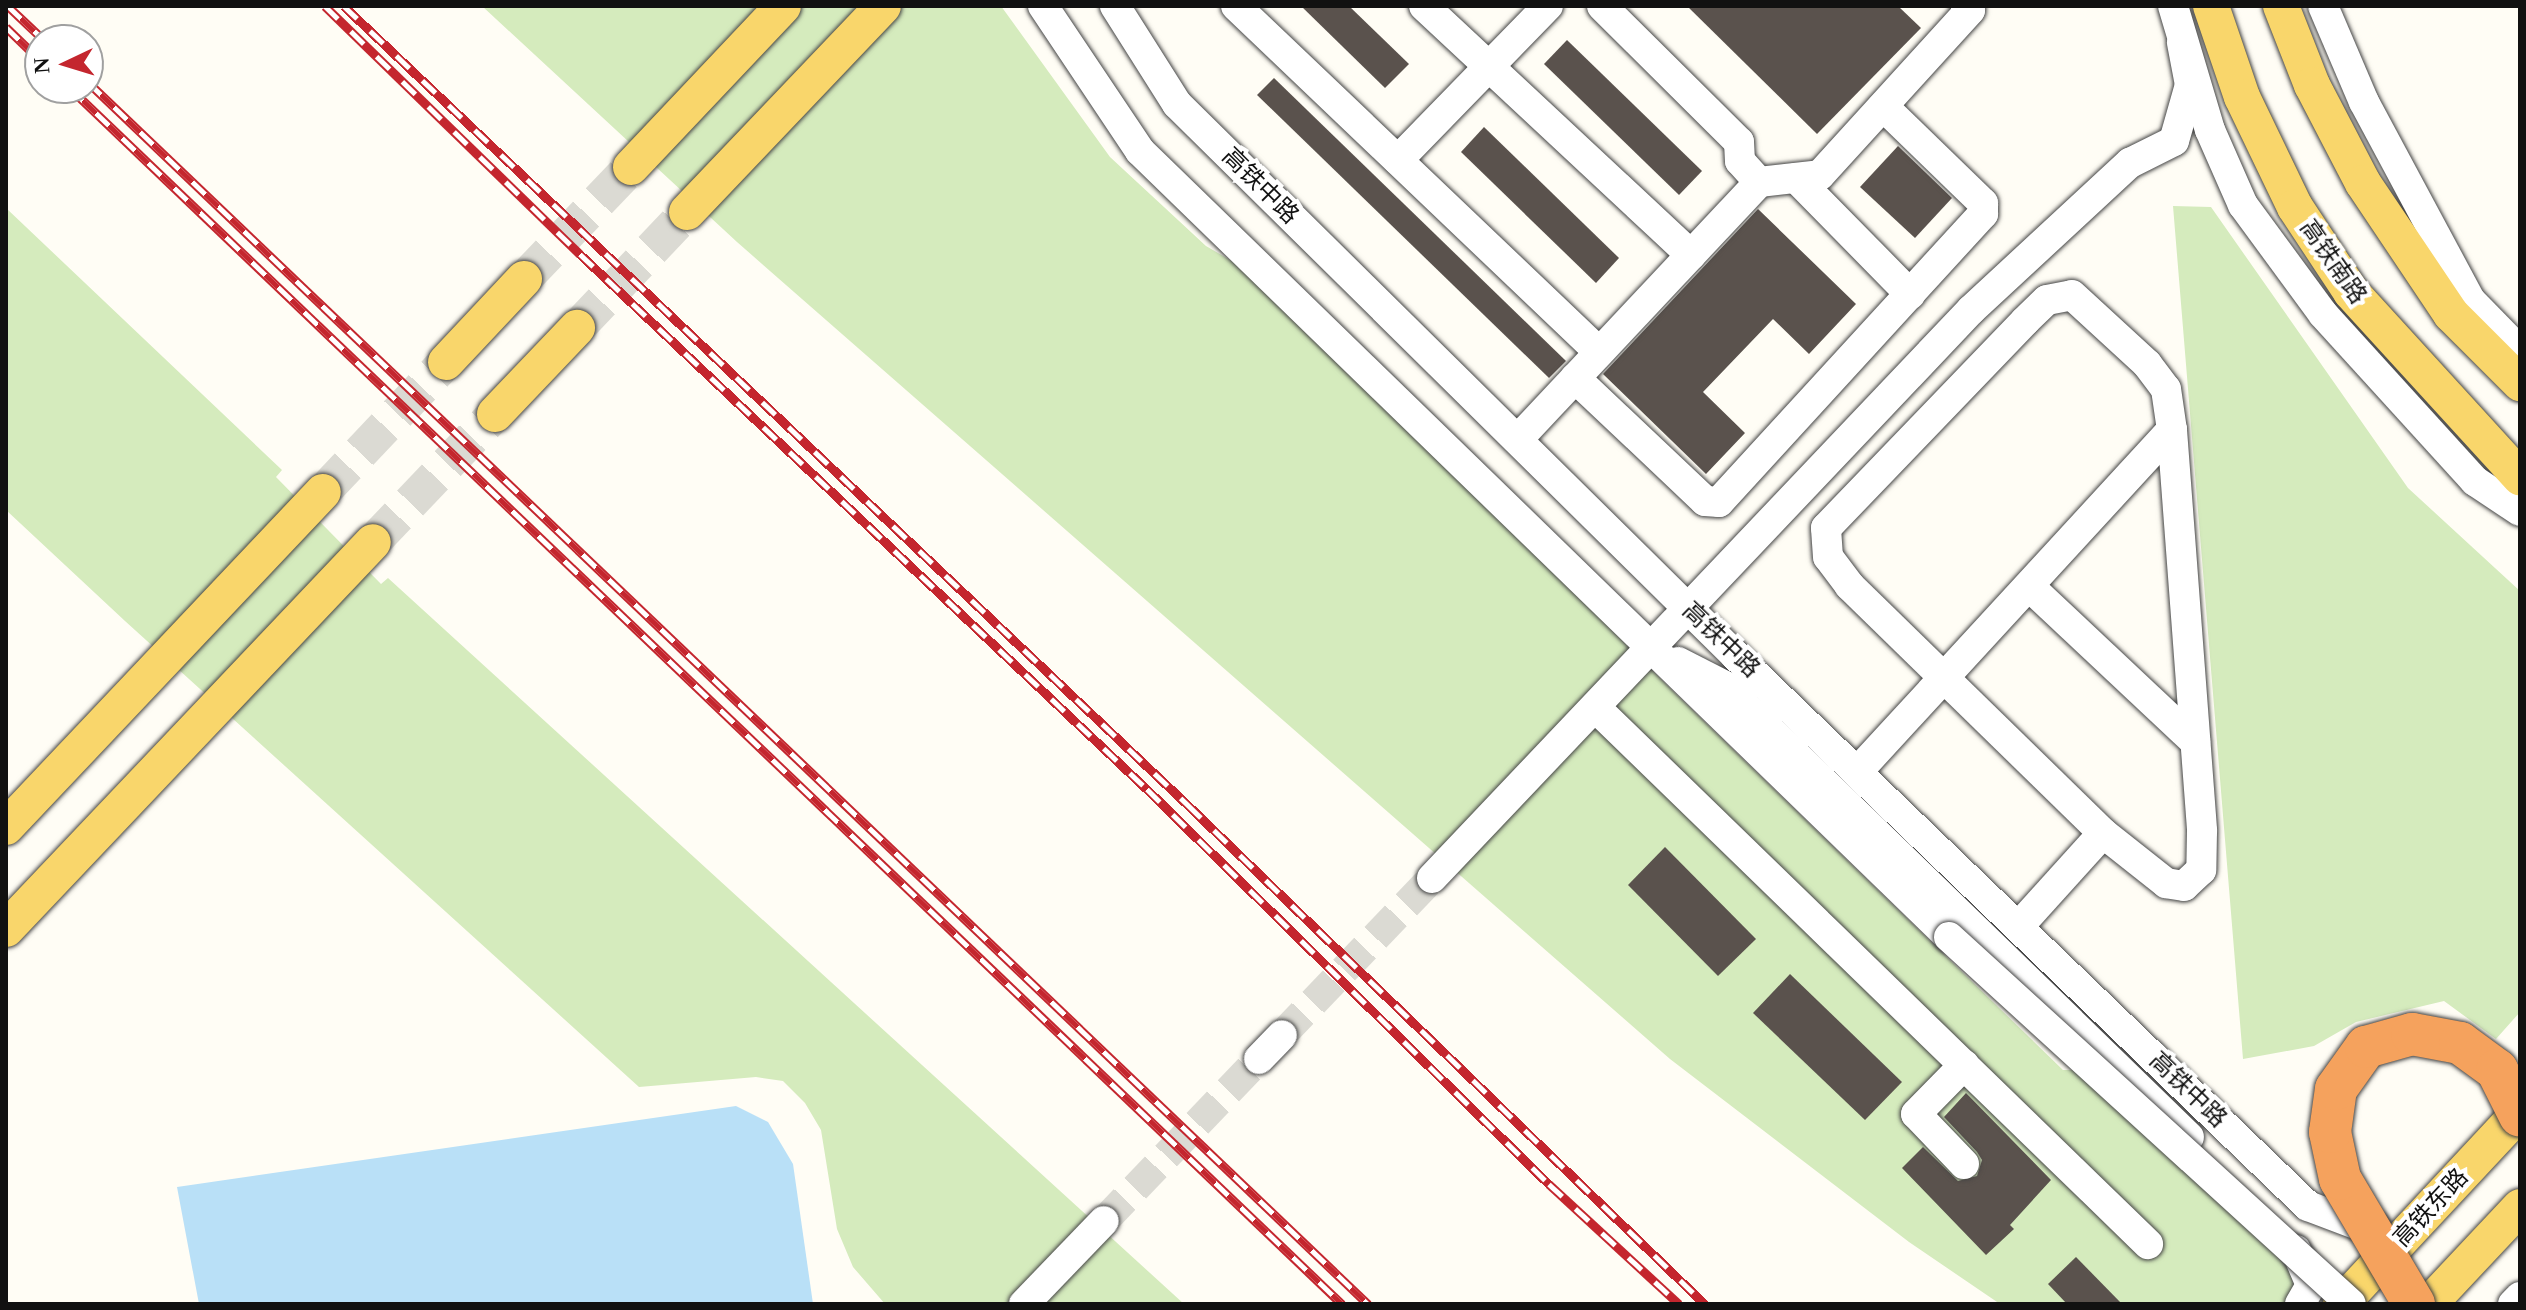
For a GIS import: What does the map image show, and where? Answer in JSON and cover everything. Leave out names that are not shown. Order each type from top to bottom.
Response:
[{"type":"highway","points":[[2414,1304],[2340,1179],[2330,1132],[2336,1089],[2366,1047],[2412,1034],[2460,1043],[2497,1070],[2520,1114]]},
{"type":"main road","points":[[631,167],[783,6]]},
{"type":"main road","points":[[687,212],[883,6]]},
{"type":"main road","name":"高铁南路","points":[[2211,6],[2248,110],[2295,207],[2351,292],[2520,477]]},
{"type":"main road","points":[[2281,6],[2312,85],[2363,183],[2451,314],[2512,365]]},
{"type":"main road","points":[[446,362],[524,279]]},
{"type":"main road","points":[[495,414],[577,328]]},
{"type":"main road","points":[[6,827],[323,492]]},
{"type":"main road","points":[[6,929],[373,542]]},
{"type":"main road","name":"高铁东路","points":[[2341,1304],[2520,1114]]},
{"type":"main road","points":[[2429,1304],[2520,1207]]},
{"type":"street","name":"高铁中路","points":[[1043,6],[1140,151],[1949,937],[2351,1304]]},
{"type":"street","name":"高铁中路","points":[[1115,6],[1177,104],[1687,607],[2308,1206],[2369,1229],[2427,1214]]},
{"type":"street","points":[[1236,6],[1599,352]]},
{"type":"street","points":[[1424,6],[1691,255]]},
{"type":"street","points":[[1398,160],[1548,6]]},
{"type":"street","points":[[1602,6],[1739,142],[1740,161],[1759,182]]},
{"type":"street","points":[[1518,439],[1759,182],[1820,175],[1970,10],[1966,6]]},
{"type":"street","points":[[1432,878],[1971,310],[2130,163],[2174,141],[2190,85],[2173,6]]},
{"type":"street","points":[[2323,6],[2364,102],[2470,300],[2512,365]]},
{"type":"street","points":[[2182,43],[2210,130],[2243,205]]},
{"type":"street","points":[[1575,378],[1705,501],[1719,502],[1983,214],[1983,203],[1883,106]]},
{"type":"street","points":[[2174,141],[2218,167],[2323,314],[2475,481],[2520,511]]},
{"type":"street","points":[[1796,178],[1910,294]]},
{"type":"street","points":[[2072,295],[2147,364],[2166,389],[2172,430],[2195,742],[2201,870],[2184,886],[2166,883],[2103,833],[1944,678],[1835,567],[1828,557],[1826,528],[2047,300],[2072,295]]},
{"type":"street","points":[[1858,771],[2172,430]]},
{"type":"street","points":[[2029,586],[2195,742]]},
{"type":"street","name":"高铁中路","points":[[1651,649],[1725,686],[2290,1236],[2311,1285],[2300,1304]]},
{"type":"street","points":[[1595,707],[2148,1244]]},
{"type":"street","points":[[2019,926],[2103,833]]},
{"type":"street","points":[[1259,1059],[1282,1035]]},
{"type":"street","points":[[1964,1065],[1916,1114],[1964,1164]]},
{"type":"street","points":[[1024,1304],[1104,1221]]},
{"type":"street","points":[[2513,1304],[2520,1297]]},
{"type":"green space","points":[[482,6],[1001,6],[1110,157],[1206,246],[1254,274],[1676,694],[2063,1070],[2082,1070],[2286,1259],[2296,1293],[2290,1304],[2000,1304],[1909,1242],[1670,1059],[737,242]]},
{"type":"green space","points":[[2173,206],[2211,207],[2408,488],[2520,591],[2520,1012],[2496,1039],[2444,1001],[2356,1022],[2314,1046],[2243,1059]]},
{"type":"green space","points":[[6,208],[282,470],[276,477],[381,584],[388,578],[1184,1304],[885,1304],[853,1267],[837,1229],[821,1130],[805,1103],[783,1081],[756,1077],[639,1087],[125,621],[6,510]]},
{"type":"water","points":[[736,1106],[768,1122],[793,1164],[813,1304],[199,1304],[177,1187]]},
{"type":"building","points":[[1301,6],[1349,6],[1409,64],[1385,88]]},
{"type":"building","points":[[1687,6],[1898,6],[1921,28],[1817,134]]},
{"type":"building","points":[[1567,40],[1702,171],[1679,195],[1544,64]]},
{"type":"building","points":[[1274,78],[1566,361],[1549,378],[1257,95]]},
{"type":"building","points":[[1484,127],[1619,258],[1596,283],[1461,152]]},
{"type":"building","points":[[1898,146],[1952,198],[1915,238],[1860,187]]},
{"type":"building","points":[[1758,209],[1856,304],[1809,354],[1773,319],[1703,392],[1745,433],[1706,474],[1603,374]]},
{"type":"building","points":[[1665,847],[1756,939],[1718,976],[1628,885]]},
{"type":"building","points":[[1790,974],[1902,1082],[1865,1120],[1753,1013]]},
{"type":"building","points":[[1966,1093],[2051,1180],[2010,1225],[2014,1229],[1986,1255],[1902,1168],[1923,1147],[1958,1181],[1977,1176],[1982,1160],[1944,1117]]},
{"type":"building","points":[[2076,1257],[2122,1304],[2067,1304],[2048,1284]]},
{"type":"tunnel","points":[[524,279],[631,167]]},
{"type":"tunnel","points":[[577,328],[687,212]]},
{"type":"tunnel","points":[[323,492],[446,362]]},
{"type":"tunnel","points":[[373,542],[495,414]]},
{"type":"tunnel","points":[[1282,1035],[1432,878]]},
{"type":"tunnel","points":[[1104,1221],[1259,1059]]},
{"type":"railway","points":[[8,6],[27,24]]},
{"type":"railway","points":[[325,6],[580,254],[1147,789],[1549,1184],[1679,1304]]},
{"type":"railway","points":[[344,6],[1188,805],[1705,1304]]},
{"type":"railway","points":[[6,27],[24,44]]},
{"type":"railway","points":[[104,97],[1368,1304]]},
{"type":"railway","points":[[87,104],[1342,1304]]}]
